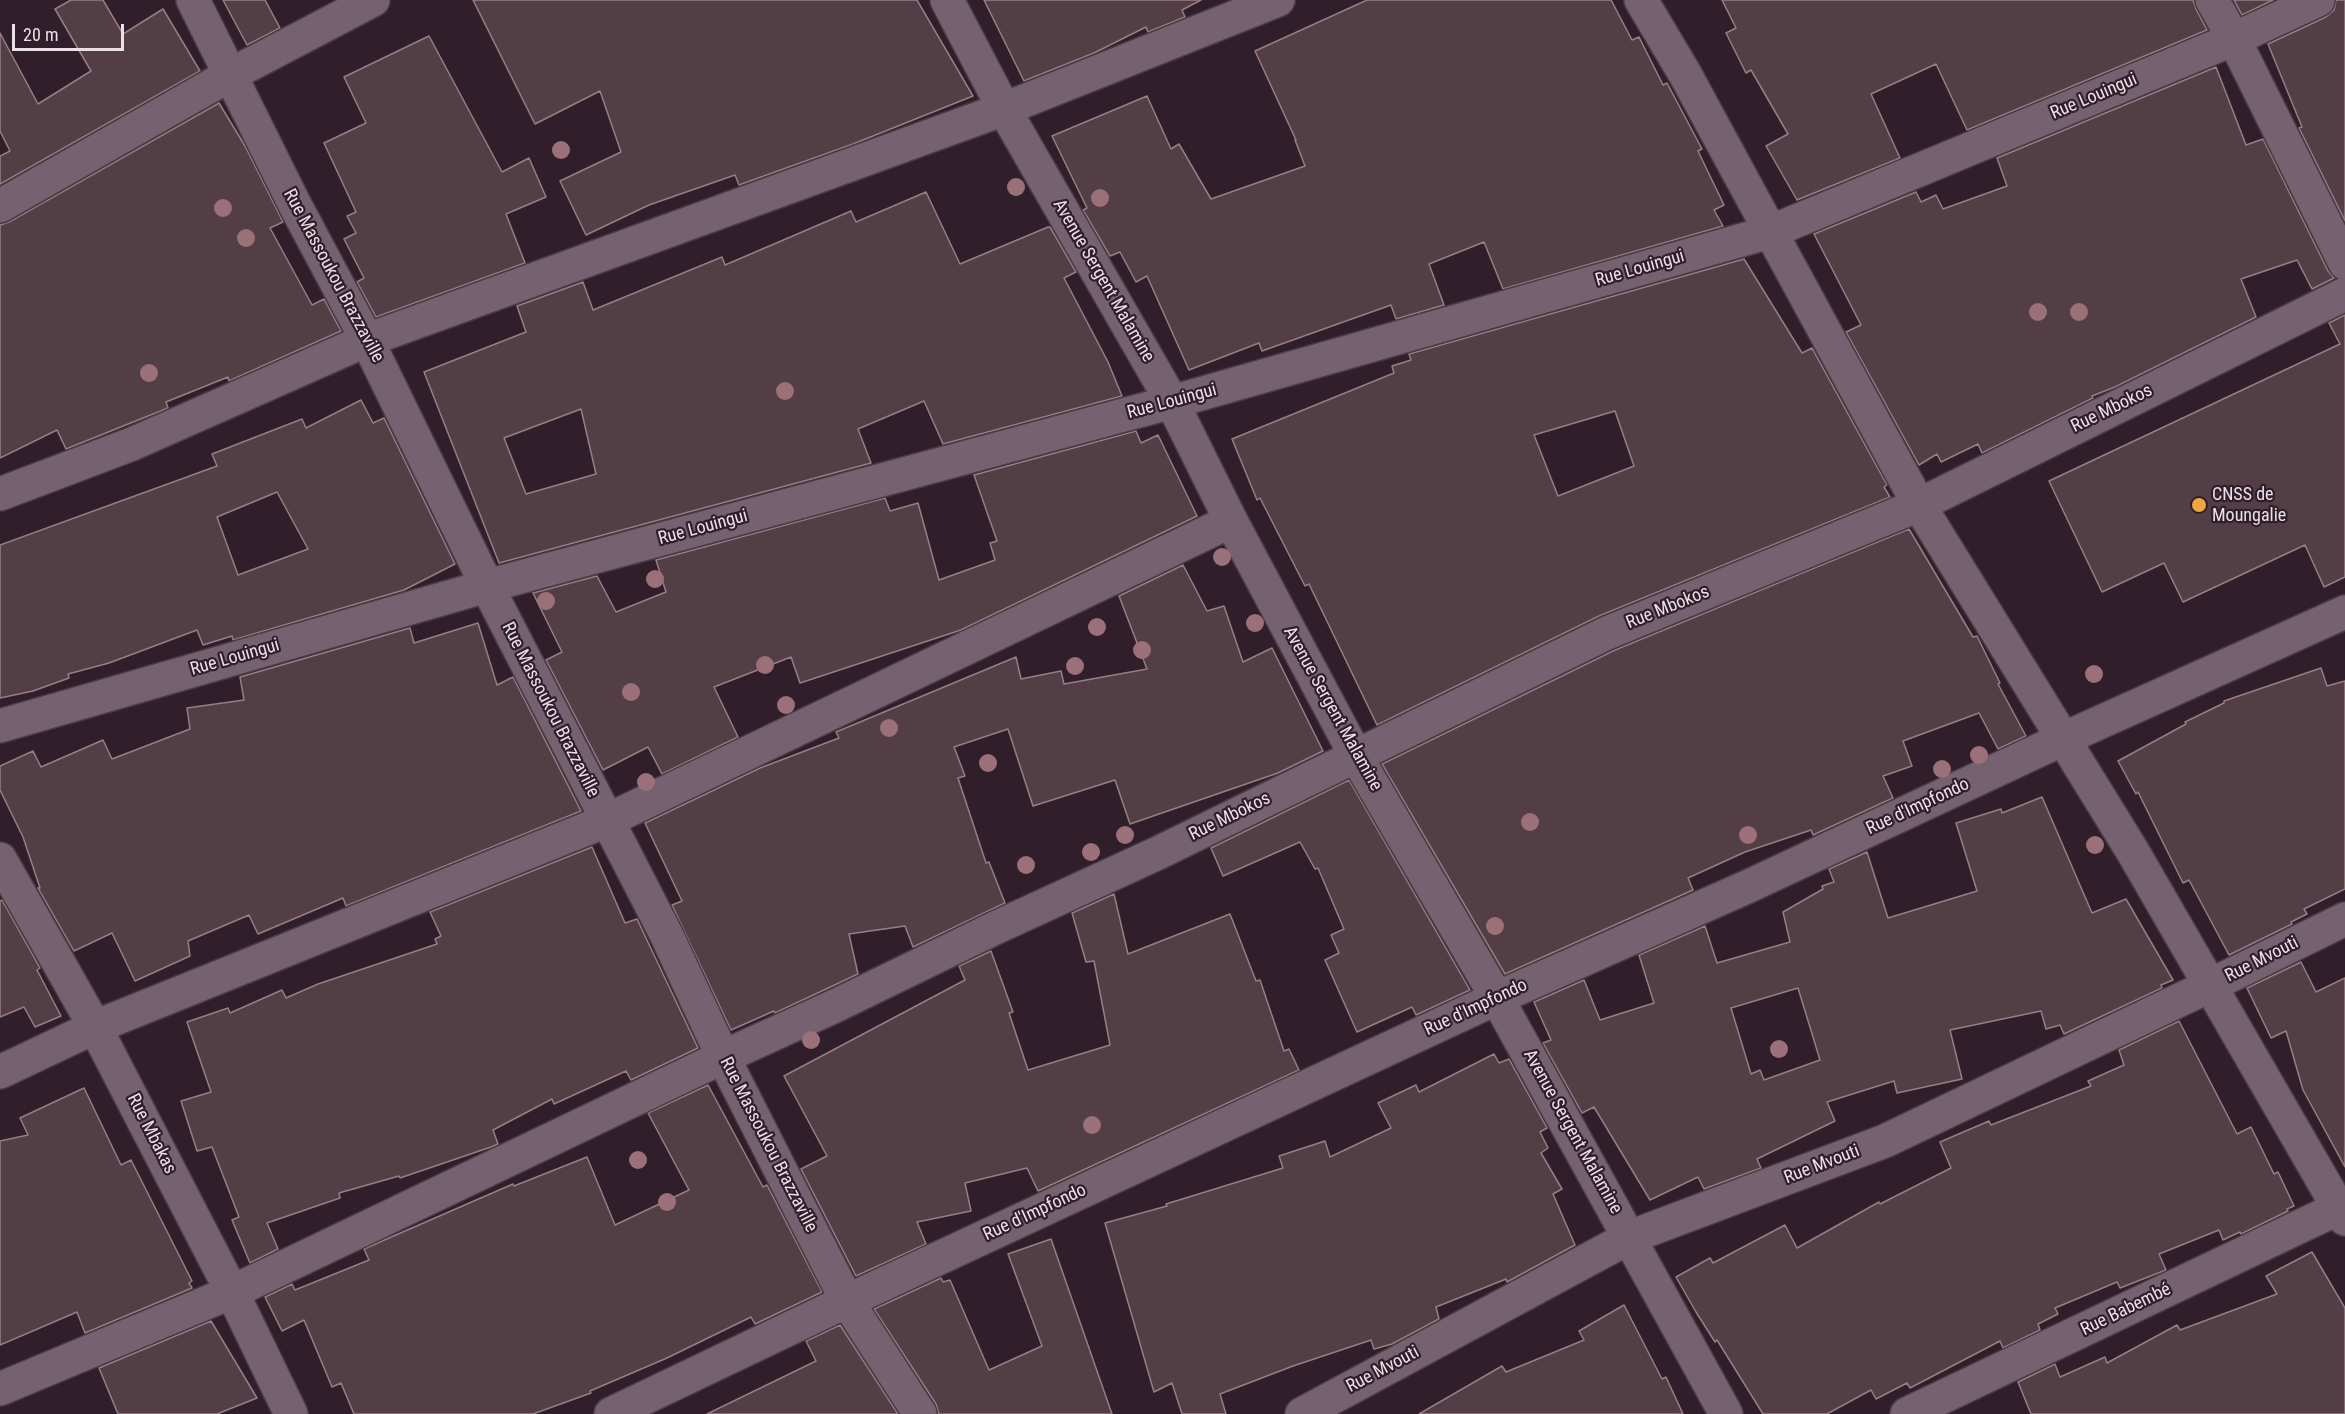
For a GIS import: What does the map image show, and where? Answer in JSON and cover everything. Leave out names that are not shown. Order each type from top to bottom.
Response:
[{"type":"street","name":"Rue Massoukou Brazzaville","points":[[193,0],[295,205],[367,340],[487,586],[667,936],[723,1057],[848,1301],[920,1414]]},
{"type":"street","points":[[0,206],[230,75],[373,0]]},
{"type":"street","name":"Avenue Sergent Malamine","points":[[947,0],[1004,109],[1172,402],[1231,521],[1356,756],[1497,998],[1726,1414]]},
{"type":"street","points":[[0,494],[132,444],[367,340],[1004,109],[1278,0]]},
{"type":"street","points":[[1641,0],[1685,74],[1918,505],[2133,852],[2343,1210]]},
{"type":"street","points":[[2212,0],[2234,39],[2345,263]]},
{"type":"street","name":"Rue Louingui","points":[[0,726],[487,586],[1172,402],[1770,232],[2234,39],[2318,0]]},
{"type":"street","name":"Rue Mbokos","points":[[0,1389],[232,1292],[995,928],[1158,853],[1607,633],[1918,505],[2345,294]]},
{"type":"street","points":[[0,1072],[95,1026],[606,820],[1231,521]]},
{"type":"street","name":"Rue d'Impfondo","points":[[611,1414],[1497,998],[1749,886],[2063,739],[2345,612]]},
{"type":"street","name":"Rue Mbakas","points":[[0,859],[95,1026],[232,1292],[291,1414]]},
{"type":"street","name":"Rue Mvouti","points":[[1302,1414],[1630,1237],[1886,1141],[2345,919]]},
{"type":"street","name":"Rue Babembé","points":[[1907,1414],[2343,1210]]},
{"type":"building","points":[[71,0],[103,0],[123,34],[163,9],[200,71],[0,184],[0,156],[10,151],[0,131],[0,33],[38,104],[91,71],[55,9]]},
{"type":"building","points":[[223,0],[265,0],[280,28],[247,45]]},
{"type":"building","points":[[473,0],[917,0],[973,96],[853,144],[739,185],[735,175],[649,205],[586,235],[560,181],[621,152],[600,91],[535,124]]},
{"type":"building","points":[[984,0],[1201,0],[1182,10],[1185,17],[1148,32],[1146,27],[1094,53],[1024,81]]},
{"type":"building","points":[[1367,0],[1611,0],[1632,40],[1639,37],[1663,85],[1667,83],[1702,149],[1698,151],[1724,205],[1714,210],[1723,226],[1503,289],[1484,242],[1429,264],[1444,305],[1396,319],[1391,305],[1262,351],[1259,343],[1189,370],[1147,276],[1136,282],[1120,252],[1110,256],[1083,210],[1087,208],[1052,136],[1147,96],[1171,149],[1179,144],[1211,199],[1305,166],[1296,140],[1255,51]]},
{"type":"building","points":[[1722,0],[2193,0],[2207,30],[1967,130],[1936,64],[1871,94],[1900,158],[1797,200],[1766,146],[1788,134],[1751,70],[1746,73],[1726,33],[1736,28]]},
{"type":"building","points":[[2234,0],[2273,0],[2242,15]]},
{"type":"building","points":[[2336,0],[2345,0],[2345,221],[2299,128],[2302,127],[2268,44],[2326,17],[2334,10]]},
{"type":"building","points":[[429,36],[502,172],[529,158],[546,197],[506,214],[525,263],[376,317],[357,282],[364,278],[344,239],[356,233],[347,216],[356,212],[324,143],[366,123],[344,77]]},
{"type":"building","points":[[2216,67],[2246,145],[2263,139],[2328,271],[2334,278],[2312,289],[2297,260],[2241,279],[2256,317],[2115,387],[2092,396],[2093,398],[1982,453],[1978,444],[1941,462],[1937,454],[1919,465],[1846,332],[1861,325],[1814,234],[1916,192],[1921,202],[1936,195],[1943,209],[2007,186],[1997,158]]},
{"type":"building","points":[[219,103],[245,146],[283,222],[270,228],[312,305],[324,299],[341,331],[229,381],[228,377],[166,402],[168,408],[66,449],[57,430],[0,458],[0,225]]},
{"type":"building","points":[[926,192],[960,264],[1050,227],[1076,272],[1064,278],[1108,362],[1122,396],[943,444],[924,401],[858,429],[871,463],[499,563],[424,372],[526,332],[517,306],[583,282],[593,310],[722,257],[725,265],[851,211],[856,222]],"holes":[[[581,409],[596,474],[526,494],[504,438]]]},
{"type":"building","points":[[1744,259],[1802,353],[1812,348],[1887,485],[1884,487],[1890,497],[1599,616],[1377,725],[1309,584],[1305,586],[1260,498],[1257,500],[1232,439],[1394,373],[1392,366],[1411,360],[1409,354]],"holes":[[[1615,411],[1634,466],[1558,496],[1534,435]]]},
{"type":"building","points":[[2345,315],[2345,577],[2324,587],[2305,545],[2183,602],[2164,563],[2102,592],[2049,481],[2340,344],[2329,323]]},
{"type":"building","points":[[361,400],[373,423],[384,418],[455,564],[404,590],[233,640],[232,636],[203,645],[197,630],[109,663],[68,674],[69,678],[33,691],[0,698],[0,545],[217,466],[212,454],[302,419],[306,428]],"holes":[[[277,492],[308,549],[238,575],[217,517]]]},
{"type":"building","points":[[1136,431],[1141,443],[1158,435],[1197,516],[961,630],[800,683],[791,657],[714,687],[738,737],[662,774],[648,747],[603,770],[546,660],[562,652],[533,593],[597,576],[616,612],[666,592],[656,560],[885,498],[890,511],[918,503],[939,580],[995,560],[990,543],[997,541],[974,475]]},
{"type":"building","points":[[1909,529],[1973,637],[1977,636],[2000,683],[1998,684],[2026,736],[1998,749],[1979,713],[1903,741],[1912,766],[1883,776],[1893,798],[1813,835],[1811,830],[1745,852],[1688,878],[1693,890],[1505,974],[1382,764],[1615,650]]},
{"type":"building","points":[[1183,565],[1207,611],[1224,606],[1243,662],[1272,648],[1323,751],[1278,773],[1130,824],[1115,780],[1033,806],[1008,729],[954,747],[965,776],[958,778],[986,863],[989,862],[1005,903],[913,947],[905,926],[849,934],[858,974],[775,1013],[774,1011],[731,1030],[672,905],[682,901],[645,823],[760,768],[839,738],[836,732],[1016,657],[1021,679],[1061,671],[1064,684],[1147,669],[1119,596]]},
{"type":"building","points":[[478,623],[497,685],[513,677],[581,811],[346,906],[343,898],[258,934],[249,915],[188,941],[190,956],[135,981],[112,933],[74,951],[38,888],[40,888],[23,837],[0,790],[0,766],[33,751],[41,767],[103,740],[112,759],[190,729],[187,708],[244,700],[240,677],[410,628],[414,643]]},
{"type":"building","points":[[2321,668],[2327,686],[2345,681],[2345,889],[2304,909],[2307,914],[2291,922],[2292,924],[2229,955],[2189,880],[2183,883],[2138,792],[2136,794],[2118,761],[2224,701]]},
{"type":"building","points":[[1349,780],[1470,990],[1416,1015],[1412,1007],[1357,1032],[1325,960],[1339,953],[1331,935],[1344,929],[1318,868],[1315,869],[1300,842],[1223,876],[1211,848]]},
{"type":"building","points":[[2042,797],[2092,913],[2126,899],[2173,980],[2161,985],[2162,988],[2064,1034],[2060,1025],[2046,1029],[2041,1011],[1950,1030],[1962,1079],[1897,1093],[1894,1081],[1827,1102],[1835,1121],[1757,1159],[1761,1168],[1704,1189],[1698,1177],[1650,1200],[1594,1107],[1582,1113],[1543,1043],[1551,1040],[1534,1002],[1584,980],[1600,1020],[1654,1003],[1639,955],[1705,926],[1717,963],[1790,942],[1783,912],[1823,889],[1822,886],[1834,882],[1829,869],[1867,852],[1888,918],[1977,891],[1956,823],[2001,809],[2002,813]],"holes":[[[1798,988],[1820,1060],[1764,1080],[1760,1070],[1751,1074],[1731,1008]]]},
{"type":"building","points":[[592,847],[625,923],[637,919],[698,1048],[631,1080],[626,1071],[554,1104],[552,1099],[493,1130],[498,1144],[491,1147],[400,1178],[399,1176],[339,1193],[340,1198],[267,1223],[278,1249],[250,1263],[232,1220],[239,1217],[212,1147],[197,1151],[181,1101],[211,1092],[187,1022],[228,1008],[230,1013],[282,990],[286,998],[318,984],[437,944],[435,939],[441,936],[430,912]]},
{"type":"building","points":[[1114,894],[1128,954],[1230,914],[1256,981],[1260,980],[1284,1051],[1289,1049],[1299,1070],[1038,1191],[1027,1168],[965,1183],[971,1211],[917,1222],[926,1244],[856,1276],[801,1169],[827,1156],[784,1076],[965,980],[959,966],[991,951],[1013,1012],[1009,1013],[1028,1070],[1110,1045],[1094,961],[1086,962],[1072,913]]},
{"type":"building","points":[[2,900],[40,968],[37,970],[61,1016],[35,1027],[24,1007],[0,1017],[0,901]]},
{"type":"building","points":[[2301,962],[2316,992],[2345,978],[2345,1167],[2303,1090],[2286,1031],[2271,1038],[2247,988]]},
{"type":"building","points":[[2179,1021],[2237,1134],[2251,1127],[2274,1174],[2278,1172],[2294,1206],[2241,1234],[2240,1232],[2223,1240],[2219,1230],[2159,1254],[2166,1270],[2120,1288],[2117,1282],[2055,1308],[2058,1314],[2038,1324],[2040,1330],[2003,1348],[2000,1341],[1910,1388],[1907,1383],[1876,1399],[1871,1390],[1827,1414],[1763,1414],[1717,1340],[1715,1342],[1676,1277],[1710,1258],[1713,1263],[1785,1225],[1797,1248],[1879,1202],[1880,1204],[1951,1168],[1940,1142],[1989,1121],[1991,1125],[2091,1086],[2088,1081],[2124,1065],[2119,1050]]},
{"type":"building","points":[[1494,1054],[1499,1063],[1509,1059],[1547,1128],[1540,1132],[1548,1148],[1541,1153],[1562,1189],[1553,1194],[1575,1245],[1507,1282],[1506,1279],[1436,1307],[1439,1319],[1392,1344],[1374,1349],[1371,1340],[1220,1394],[1226,1414],[1182,1414],[1172,1383],[1154,1392],[1105,1223],[1167,1206],[1166,1204],[1283,1168],[1279,1156],[1325,1141],[1330,1157],[1391,1128],[1378,1103],[1416,1085],[1419,1092]]},
{"type":"building","points":[[708,1085],[763,1187],[767,1185],[822,1292],[755,1324],[751,1317],[667,1358],[590,1391],[591,1393],[533,1414],[354,1414],[341,1383],[332,1387],[304,1320],[282,1331],[265,1297],[292,1284],[295,1290],[369,1260],[364,1249],[513,1184],[514,1186],[587,1157],[615,1225],[689,1190],[648,1113]]},
{"type":"building","points":[[84,1088],[121,1165],[131,1160],[192,1281],[189,1283],[192,1288],[85,1333],[77,1312],[0,1345],[0,1141],[28,1135],[20,1118]]},
{"type":"building","points":[[1051,1239],[1112,1414],[939,1414],[936,1404],[874,1309],[941,1278],[943,1282],[950,1280],[989,1370],[1042,1346],[1008,1254]]},
{"type":"building","points":[[2312,1252],[2345,1308],[2345,1414],[2031,1414],[2018,1382],[2055,1364],[2060,1377],[2105,1357],[2107,1363],[2177,1325],[2180,1330],[2277,1294],[2266,1276]]},
{"type":"building","points":[[1624,1305],[1662,1379],[1666,1377],[1683,1414],[1419,1414],[1502,1366],[1506,1372],[1584,1340],[1579,1331]]},
{"type":"building","points":[[211,1321],[257,1398],[217,1414],[118,1414],[99,1368]]},
{"type":"building","points":[[840,1325],[898,1414],[707,1414],[816,1361],[806,1341]]},
{"type":"place","name":"CNSS de Moungalie","points":[[2199,505]]}]
